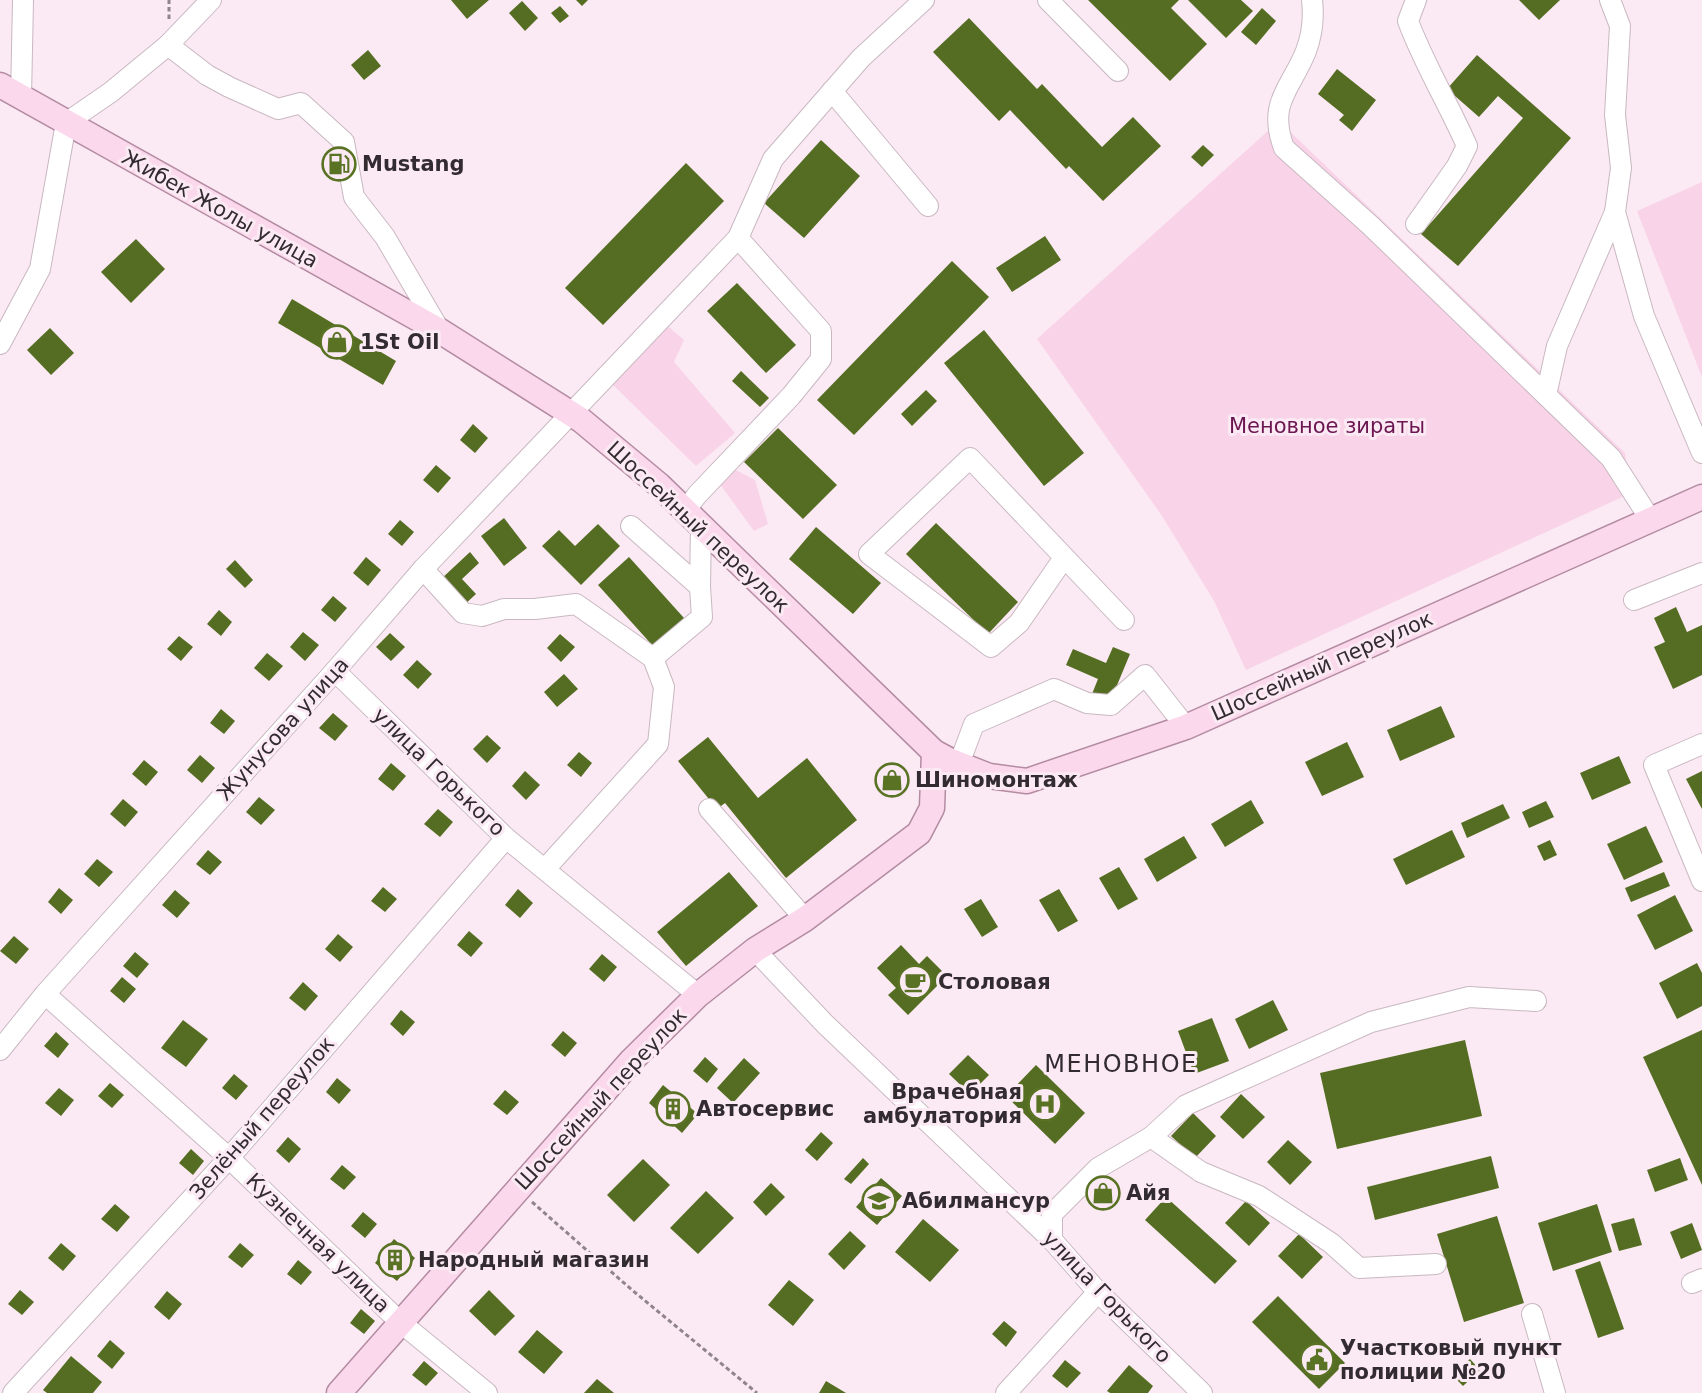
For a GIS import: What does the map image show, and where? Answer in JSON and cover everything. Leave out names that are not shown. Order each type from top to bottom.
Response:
[{"type":"main road","name":"Жибек Жолы улица","points":[[0,85],[440,331]]},
{"type":"main road","name":"Шоссейный переулок","points":[[440,331],[582,420],[659,485],[934,752],[989,776],[1027,781],[1186,727],[1702,497]]},
{"type":"main road","name":"Шоссейный переулок","points":[[339,1393],[632,1060],[698,995],[755,950],[805,919],[920,833],[932,808],[934,752]]},
{"type":"street","points":[[21,98],[23,0]]},
{"type":"street","points":[[0,344],[40,269],[66,123],[111,92],[168,45],[211,0]]},
{"type":"street","name":"Жунусова улица","points":[[0,1050],[45,994],[335,671],[423,569],[738,238],[773,159],[861,58],[924,0]]},
{"type":"street","points":[[1048,0],[1118,71]]},
{"type":"street","points":[[1312,0],[1312,31],[1305,52],[1283,91],[1278,110],[1279,131],[1284,148],[1370,225],[1611,458],[1650,519]]},
{"type":"street","points":[[1416,0],[1408,21],[1422,58],[1467,146],[1457,166],[1416,224]]},
{"type":"street","points":[[1546,396],[1557,346],[1615,212],[1622,168],[1615,115],[1620,26],[1610,0]]},
{"type":"street","points":[[168,45],[207,75],[278,109],[301,104],[344,142],[354,197],[385,237],[440,331]]},
{"type":"street","points":[[832,91],[928,206]]},
{"type":"street","points":[[1615,212],[1644,316],[1702,453]]},
{"type":"street","points":[[653,658],[702,618],[693,519],[697,495],[791,396],[821,359],[821,331],[738,238]]},
{"type":"street","points":[[1066,559],[1059,565],[1019,623],[991,647],[869,554],[970,458],[1124,620]]},
{"type":"street","points":[[631,526],[700,587]]},
{"type":"street","points":[[423,569],[463,613],[482,616],[504,609],[535,609],[576,604],[653,658],[664,687],[658,744],[545,869]]},
{"type":"street","points":[[1634,600],[1702,573]]},
{"type":"street","name":"улица Горького","points":[[335,671],[506,838],[698,995]]},
{"type":"street","points":[[959,764],[974,724],[1054,689],[1087,703],[1111,705],[1145,675],[1186,727]]},
{"type":"street","points":[[1702,744],[1654,765],[1702,881]]},
{"type":"street","points":[[709,809],[805,919]]},
{"type":"street","name":"Зелёный переулок","points":[[13,1393],[229,1158],[506,838]]},
{"type":"street","name":"улица Горького","points":[[755,950],[825,1024],[1052,1240],[1098,1292],[1202,1393]]},
{"type":"street","name":"Кузнечная улица","points":[[45,994],[229,1158],[400,1322],[487,1393]]},
{"type":"street","points":[[1052,1240],[1052,1214],[1098,1168],[1151,1137],[1186,1105],[1371,1022],[1469,997],[1536,1001]]},
{"type":"street","points":[[1151,1137],[1201,1172],[1258,1196],[1331,1243],[1359,1268],[1436,1264]]},
{"type":"street","points":[[1006,1393],[1098,1292]]},
{"type":"street","points":[[1532,1314],[1555,1393]]},
{"type":"path","points":[[518,1189],[632,1290],[757,1393]]},
{"type":"green space","name":"Меновное зираты","points":[[1279,121],[1625,453],[1631,493],[1246,670],[1214,601],[1162,516],[1037,339]]},
{"type":"green space","points":[[1702,182],[1702,377],[1637,211]]},
{"type":"green space","points":[[664,323],[684,340],[674,362],[735,433],[696,466],[613,385]]},
{"type":"green space","points":[[734,469],[755,480],[768,524],[754,531],[719,483]]},
{"type":"building","points":[[451,0],[489,0],[467,19]]},
{"type":"building","points":[[576,0],[588,0],[582,6]]},
{"type":"building","points":[[1088,0],[1179,0],[1171,8],[1207,44],[1170,81]]},
{"type":"building","points":[[1188,0],[1241,0],[1253,11],[1226,38]]},
{"type":"building","points":[[1519,0],[1560,0],[1539,20]]},
{"type":"building","points":[[522,1],[538,18],[525,31],[509,13]]},
{"type":"building","points":[[560,6],[569,16],[560,23],[551,13]]},
{"type":"building","points":[[1262,8],[1276,21],[1256,45],[1241,32]]},
{"type":"building","points":[[969,18],[1037,89],[1042,84],[1102,147],[1133,117],[1161,146],[1103,201],[1069,166],[1066,169],[1010,110],[999,121],[933,52]]},
{"type":"building","points":[[368,50],[381,66],[364,80],[351,65]]},
{"type":"building","points":[[1477,55],[1571,138],[1458,266],[1421,234],[1523,118],[1498,96],[1479,117],[1447,89]]},
{"type":"building","points":[[1337,69],[1376,100],[1352,131],[1339,120],[1344,115],[1318,94]]},
{"type":"building","points":[[821,140],[860,176],[804,238],[764,203]]},
{"type":"building","points":[[1203,145],[1214,155],[1202,167],[1191,157]]},
{"type":"building","points":[[686,163],[724,201],[603,325],[565,288]]},
{"type":"building","points":[[1045,236],[1061,260],[1012,292],[996,268]]},
{"type":"building","points":[[136,239],[165,269],[131,303],[101,272]]},
{"type":"building","points":[[952,261],[989,297],[854,435],[817,400]]},
{"type":"building","points":[[737,283],[796,345],[766,373],[707,311]]},
{"type":"building","name":"1St Oil","points":[[292,299],[396,361],[383,385],[278,323]]},
{"type":"building","points":[[50,328],[74,353],[51,375],[27,350]]},
{"type":"building","points":[[984,330],[1084,453],[1044,486],[944,363]]},
{"type":"building","points":[[741,371],[769,398],[760,407],[732,381]]},
{"type":"building","points":[[926,390],[937,401],[912,426],[901,414]]},
{"type":"building","points":[[473,424],[488,438],[475,453],[460,440]]},
{"type":"building","points":[[778,428],[837,485],[803,519],[744,462]]},
{"type":"building","points":[[436,465],[451,478],[438,493],[423,480]]},
{"type":"building","points":[[504,518],[527,548],[504,566],[481,536]]},
{"type":"building","points":[[400,520],[414,532],[402,546],[388,534]]},
{"type":"building","points":[[936,523],[1018,602],[988,634],[906,554]]},
{"type":"building","points":[[598,524],[620,546],[581,585],[542,546],[559,530],[575,546]]},
{"type":"building","points":[[816,527],[881,583],[853,614],[789,559]]},
{"type":"building","points":[[470,552],[479,563],[462,579],[476,594],[463,606],[440,580]]},
{"type":"building","points":[[366,557],[381,570],[368,586],[353,573]]},
{"type":"building","points":[[629,557],[684,618],[653,646],[598,585]]},
{"type":"building","points":[[235,560],[253,580],[245,588],[226,569]]},
{"type":"building","points":[[333,596],[347,608],[335,622],[321,610]]},
{"type":"building","points":[[1676,607],[1687,632],[1702,625],[1702,675],[1673,689],[1654,647],[1665,642],[1654,618]]},
{"type":"building","points":[[219,610],[232,622],[221,636],[207,624]]},
{"type":"building","points":[[303,632],[319,645],[305,661],[290,647]]},
{"type":"building","points":[[390,633],[405,647],[391,661],[376,647]]},
{"type":"building","points":[[560,634],[575,647],[561,662],[547,648]]},
{"type":"building","points":[[179,636],[193,647],[181,661],[167,649]]},
{"type":"building","points":[[1113,647],[1130,654],[1110,702],[1092,694],[1098,679],[1066,665],[1073,649],[1106,663]]},
{"type":"building","points":[[267,653],[283,666],[269,681],[254,668]]},
{"type":"building","points":[[417,660],[432,674],[418,689],[403,675]]},
{"type":"building","points":[[564,674],[578,689],[557,707],[544,692]]},
{"type":"building","points":[[1441,706],[1455,737],[1400,761],[1387,730]]},
{"type":"building","points":[[221,709],[235,721],[224,734],[210,723]]},
{"type":"building","points":[[333,713],[348,726],[335,741],[319,728]]},
{"type":"building","points":[[487,735],[501,748],[487,763],[473,749]]},
{"type":"building","points":[[708,737],[758,798],[807,758],[857,820],[786,878],[725,803],[717,809],[678,761]]},
{"type":"building","points":[[1347,742],[1364,777],[1322,796],[1305,762]]},
{"type":"building","points":[[579,752],[592,763],[581,777],[567,765]]},
{"type":"building","points":[[200,755],[215,768],[202,783],[187,770]]},
{"type":"building","points":[[1619,756],[1631,783],[1592,800],[1580,773]]},
{"type":"building","points":[[144,760],[158,772],[146,786],[132,774]]},
{"type":"building","points":[[391,763],[406,776],[393,791],[378,779]]},
{"type":"building","name":"Шиномонтаж","points":[[891,764],[908,782],[893,795],[877,777]]},
{"type":"building","points":[[525,771],[540,785],[526,800],[512,786]]},
{"type":"building","points":[[1702,771],[1702,809],[1686,779]]},
{"type":"building","points":[[259,797],[275,810],[261,825],[246,812]]},
{"type":"building","points":[[123,799],[138,812],[125,827],[110,814]]},
{"type":"building","points":[[1251,800],[1264,823],[1225,847],[1211,824]]},
{"type":"building","points":[[1546,801],[1554,817],[1529,828],[1522,812]]},
{"type":"building","points":[[1503,804],[1510,818],[1467,838],[1461,823]]},
{"type":"building","points":[[438,809],[453,822],[440,837],[424,824]]},
{"type":"building","points":[[1646,826],[1663,862],[1624,880],[1607,844]]},
{"type":"building","points":[[1452,830],[1465,857],[1406,885],[1393,859]]},
{"type":"building","points":[[1184,836],[1197,858],[1157,882],[1144,859]]},
{"type":"building","points":[[1550,840],[1557,855],[1544,861],[1537,846]]},
{"type":"building","points":[[208,850],[222,862],[210,875],[196,864]]},
{"type":"building","points":[[97,859],[113,872],[99,887],[84,874]]},
{"type":"building","points":[[1119,867],[1138,899],[1118,910],[1099,878]]},
{"type":"building","points":[[729,872],[758,906],[686,966],[657,932]]},
{"type":"building","points":[[1664,872],[1670,886],[1631,902],[1625,888]]},
{"type":"building","points":[[383,887],[397,899],[385,912],[371,901]]},
{"type":"building","points":[[59,888],[73,900],[61,914],[48,902]]},
{"type":"building","points":[[518,889],[533,903],[520,918],[505,905]]},
{"type":"building","points":[[1059,889],[1078,921],[1058,932],[1039,900]]},
{"type":"building","points":[[175,890],[190,903],[177,918],[162,905]]},
{"type":"building","points":[[1675,895],[1693,931],[1655,950],[1637,915]]},
{"type":"building","points":[[981,899],[998,927],[982,937],[964,909]]},
{"type":"building","points":[[469,931],[483,943],[471,957],[457,945]]},
{"type":"building","points":[[338,934],[353,947],[340,962],[325,949]]},
{"type":"building","points":[[14,936],[29,949],[16,964],[0,951]]},
{"type":"building","name":"Столовая","points":[[901,945],[919,964],[927,956],[947,976],[908,1015],[888,995],[896,988],[877,968]]},
{"type":"building","points":[[135,952],[149,964],[137,978],[123,966]]},
{"type":"building","points":[[602,954],[617,967],[604,982],[589,969]]},
{"type":"building","points":[[1697,963],[1702,973],[1702,1006],[1677,1019],[1659,983]]},
{"type":"building","points":[[122,977],[136,989],[124,1003],[110,991]]},
{"type":"building","points":[[303,982],[318,996],[305,1011],[289,998]]},
{"type":"building","points":[[1273,1000],[1288,1030],[1249,1049],[1235,1019]]},
{"type":"building","points":[[401,1010],[415,1022],[403,1036],[390,1024]]},
{"type":"building","points":[[1212,1018],[1229,1061],[1194,1074],[1178,1031]]},
{"type":"building","points":[[183,1020],[208,1039],[186,1067],[161,1048]]},
{"type":"building","points":[[1702,1030],[1702,1185],[1643,1057]]},
{"type":"building","points":[[563,1031],[577,1043],[565,1057],[551,1045]]},
{"type":"building","points":[[56,1032],[69,1044],[58,1058],[44,1046]]},
{"type":"building","points":[[1465,1040],[1482,1116],[1337,1149],[1320,1073]]},
{"type":"building","points":[[968,1055],[989,1075],[970,1094],[949,1074]]},
{"type":"building","points":[[705,1057],[718,1069],[707,1083],[693,1071]]},
{"type":"building","points":[[744,1058],[760,1073],[733,1103],[717,1088]]},
{"type":"building","name":"Врачебная амбулатория","points":[[1036,1065],[1085,1113],[1055,1144],[1006,1096]]},
{"type":"building","points":[[234,1074],[248,1086],[236,1100],[222,1088]]},
{"type":"building","points":[[337,1078],[351,1090],[339,1104],[326,1092]]},
{"type":"building","points":[[110,1083],[124,1095],[112,1108],[98,1096]]},
{"type":"building","name":"Автосервис","points":[[663,1085],[698,1114],[682,1133],[649,1103]]},
{"type":"building","points":[[59,1088],[74,1100],[61,1116],[45,1103]]},
{"type":"building","points":[[505,1090],[519,1102],[507,1115],[493,1104]]},
{"type":"building","points":[[1241,1094],[1265,1117],[1243,1139],[1220,1117]]},
{"type":"building","points":[[1193,1113],[1216,1136],[1195,1158],[1171,1136]]},
{"type":"building","points":[[821,1132],[833,1143],[817,1161],[805,1150]]},
{"type":"building","points":[[288,1137],[301,1149],[289,1163],[276,1151]]},
{"type":"building","points":[[1288,1140],[1312,1162],[1290,1185],[1267,1162]]},
{"type":"building","points":[[191,1149],[204,1161],[193,1175],[179,1163]]},
{"type":"building","points":[[1491,1156],[1499,1188],[1375,1220],[1367,1187]]},
{"type":"building","points":[[863,1158],[869,1164],[851,1184],[844,1179]]},
{"type":"building","points":[[1680,1158],[1688,1180],[1655,1192],[1647,1170]]},
{"type":"building","points":[[643,1159],[670,1185],[634,1222],[607,1195]]},
{"type":"building","points":[[342,1165],[356,1177],[344,1190],[330,1179]]},
{"type":"building","name":"Абилмансур","points":[[881,1178],[902,1196],[877,1225],[856,1207]]},
{"type":"building","name":"Айя","points":[[1105,1178],[1118,1189],[1100,1209],[1087,1197]]},
{"type":"building","points":[[771,1183],[785,1197],[766,1216],[753,1202]]},
{"type":"building","points":[[706,1191],[734,1218],[698,1254],[670,1228]]},
{"type":"building","points":[[1166,1197],[1237,1261],[1215,1284],[1145,1220]]},
{"type":"building","points":[[1246,1201],[1270,1223],[1249,1246],[1225,1223]]},
{"type":"building","points":[[115,1204],[130,1217],[117,1232],[101,1219]]},
{"type":"building","points":[[1597,1204],[1612,1252],[1553,1271],[1538,1223]]},
{"type":"building","points":[[363,1212],[377,1224],[365,1238],[351,1226]]},
{"type":"building","points":[[1497,1216],[1524,1303],[1464,1322],[1437,1234]]},
{"type":"building","points":[[1634,1218],[1642,1245],[1619,1251],[1611,1224]]},
{"type":"building","points":[[923,1219],[959,1250],[930,1282],[895,1252]]},
{"type":"building","points":[[1692,1223],[1702,1250],[1681,1259],[1670,1232]]},
{"type":"building","points":[[850,1231],[866,1246],[844,1270],[828,1254]]},
{"type":"building","points":[[1299,1234],[1323,1257],[1302,1279],[1278,1256]]},
{"type":"building","name":"Народный магазин","points":[[394,1239],[415,1258],[397,1281],[375,1263]]},
{"type":"building","points":[[61,1243],[76,1256],[63,1271],[48,1258]]},
{"type":"building","points":[[240,1243],[254,1255],[242,1268],[228,1257]]},
{"type":"building","points":[[298,1260],[312,1272],[301,1285],[287,1274]]},
{"type":"building","points":[[1600,1261],[1624,1329],[1598,1338],[1575,1270]]},
{"type":"building","points":[[789,1280],[814,1300],[793,1326],[768,1305]]},
{"type":"building","points":[[20,1290],[34,1302],[22,1315],[8,1304]]},
{"type":"building","points":[[489,1290],[515,1316],[495,1336],[469,1311]]},
{"type":"building","points":[[167,1291],[182,1304],[169,1320],[154,1307]]},
{"type":"building","points":[[1278,1296],[1345,1363],[1319,1389],[1252,1322]]},
{"type":"building","points":[[361,1309],[375,1321],[364,1334],[350,1323]]},
{"type":"building","points":[[1004,1321],[1017,1332],[1006,1347],[992,1334]]},
{"type":"building","points":[[537,1330],[563,1352],[544,1374],[518,1352]]},
{"type":"building","points":[[110,1340],[125,1353],[112,1369],[97,1356]]},
{"type":"building","points":[[71,1356],[102,1382],[93,1393],[47,1393],[43,1390]]},
{"type":"building","points":[[1470,1359],[1480,1370],[1463,1386],[1452,1375]]},
{"type":"building","points":[[1065,1360],[1081,1373],[1067,1388],[1052,1376]]},
{"type":"building","points":[[424,1361],[438,1373],[426,1386],[412,1375]]},
{"type":"building","points":[[1129,1365],[1153,1386],[1148,1393],[1110,1393],[1107,1391]]},
{"type":"building","points":[[597,1379],[614,1393],[584,1393]]},
{"type":"building","points":[[826,1381],[846,1393],[819,1393]]},
{"type":"place","name":"Mustang","points":[[339,164]]},
{"type":"place","name":"1St Oil","points":[[337,342]]},
{"type":"place","name":"Шиномонтаж","points":[[892,780]]},
{"type":"place","name":"Столовая","points":[[915,982]]},
{"type":"place","name":"Врачебная амбулатория","points":[[1045,1104]]},
{"type":"place","name":"Автосервис","points":[[673,1109]]},
{"type":"place","name":"Айя","points":[[1103,1193]]},
{"type":"place","name":"Абилмансур","points":[[879,1201]]},
{"type":"place","name":"Народный магазин","points":[[395,1260]]},
{"type":"place","name":"Участковый пункт полиции №20","points":[[1317,1360]]},
{"type":"district","name":"МЕНОВНОЕ","points":[[1121,1064]]}]
